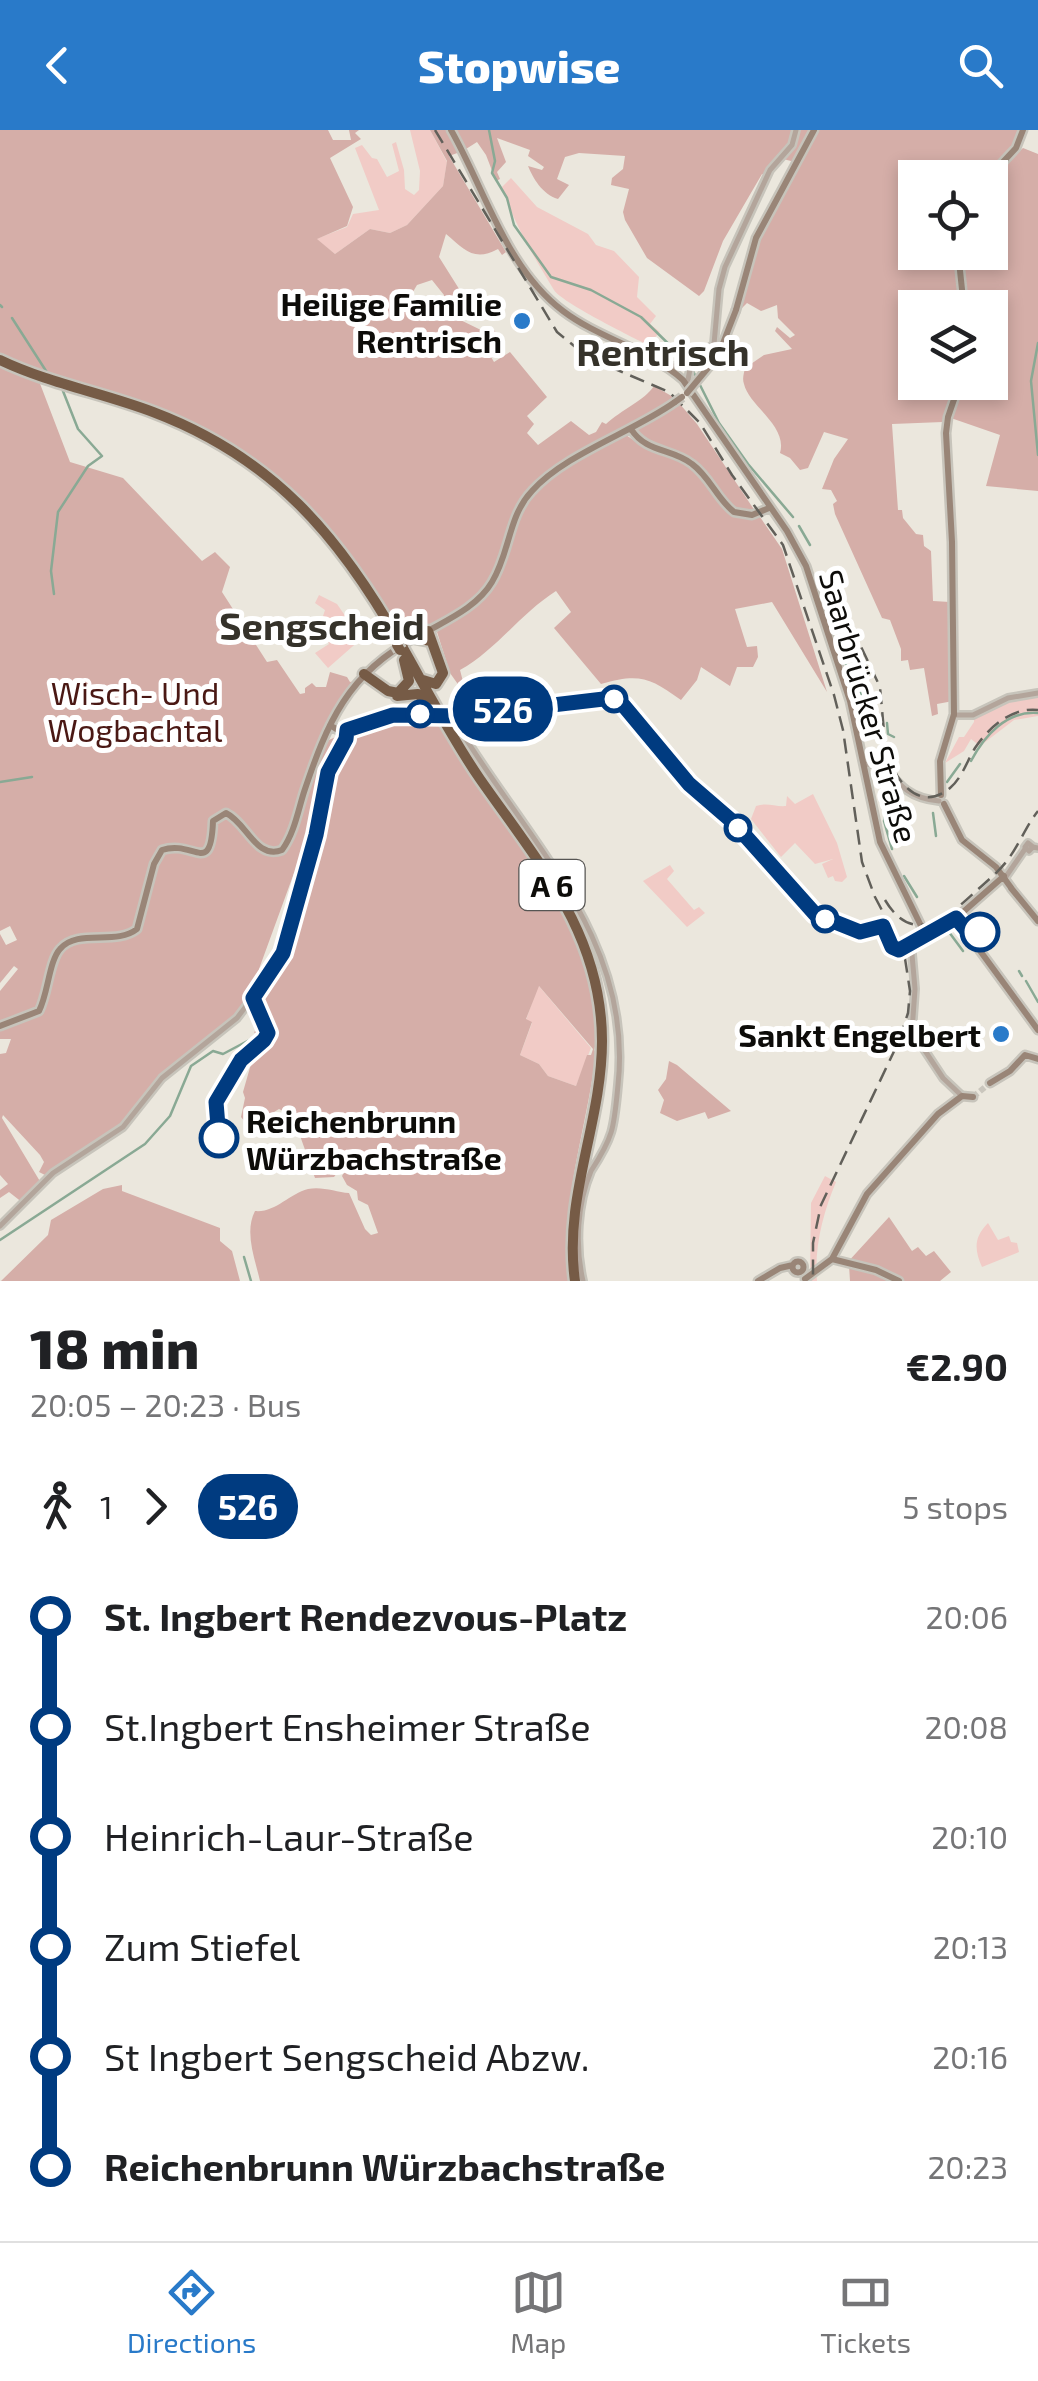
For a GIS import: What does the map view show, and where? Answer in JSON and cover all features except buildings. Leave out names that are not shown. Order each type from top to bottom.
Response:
[{"type":"highway","name":"A 6","points":[[3,363],[192,428],[274,480],[304,506],[344,552],[433,713],[569,914],[592,982],[600,1055]]},
{"type":"highway","points":[[415,638],[431,634]]},
{"type":"highway","points":[[410,660],[425,682],[440,682],[442,670],[431,634]]},
{"type":"highway","points":[[431,634],[444,670],[438,702],[454,718]]},
{"type":"highway","name":"A 6","points":[[399,647],[454,718],[572,914],[596,981],[600,1055],[573,1213],[573,1281]]},
{"type":"highway","points":[[368,675],[390,692],[405,688],[409,675],[399,647]]},
{"type":"highway","points":[[368,675],[389,694],[418,694],[433,713]]},
{"type":"main road","name":"Saarbrücker Straße","points":[[451,130],[513,251],[545,295],[580,323],[665,367],[744,468],[799,553],[841,672],[883,850],[926,930]]},
{"type":"main road","points":[[431,634],[487,590],[497,573],[514,519],[532,490],[552,473],[634,430],[686,394],[718,356],[767,216],[814,130]]},
{"type":"main road","points":[[1005,160],[1016,148],[1023,130]]},
{"type":"main road","points":[[954,400],[947,422],[956,715],[940,761],[942,800],[962,840],[991,864],[1038,921]]},
{"type":"main road","points":[[634,430],[653,448],[690,462],[734,512],[748,515],[767,507]]},
{"type":"main road","points":[[0,1026],[39,1010],[56,954],[64,945],[74,940],[135,932],[141,923],[157,856],[164,849],[207,852],[212,846],[213,821],[226,813],[236,818],[263,850],[275,854],[285,848],[321,749],[368,675],[415,638]]},
{"type":"main road","points":[[337,727],[393,715],[433,713],[454,718],[614,699],[689,784],[733,822],[815,914],[860,932],[881,926],[893,948],[899,950],[926,930],[959,921],[1002,876]]},
{"type":"main road","points":[[297,816],[337,727]]},
{"type":"main road","points":[[959,921],[1038,1030]]},
{"type":"main road","points":[[990,1083],[1025,1055],[1038,1059]]},
{"type":"main road","points":[[760,1280],[801,1273],[832,1259],[864,1198],[938,1114],[962,1096],[973,1097]]},
{"type":"main road","points":[[832,1259],[876,1270],[899,1281]]},
{"type":"street","points":[[665,367],[691,364],[713,346],[721,279],[742,226],[772,167],[792,145],[796,130]]},
{"type":"street","points":[[686,394],[691,364]]},
{"type":"street","points":[[956,715],[970,715],[1008,698],[1038,693]]},
{"type":"street","points":[[454,718],[588,924],[614,1000],[620,1052],[610,1141],[591,1172],[584,1193],[580,1229],[583,1281]]},
{"type":"street","points":[[1,1225],[62,1167],[123,1127],[162,1078],[233,1023],[250,1002],[283,953],[316,835],[337,727]]},
{"type":"street","points":[[864,764],[883,765],[907,793],[942,800]]},
{"type":"street","points":[[1002,876],[1032,849]]},
{"type":"street","points":[[914,941],[912,1031],[952,1090],[962,1096]]},
{"type":"shaded area","points":[[410,130],[430,130],[447,162],[443,186],[407,225],[390,233],[370,229],[335,254],[316,239],[347,227],[353,214],[379,210],[355,148],[362,145],[377,159],[387,177],[399,171],[392,144],[396,142],[405,189],[414,195],[419,190],[420,171]]},
{"type":"shaded area","points":[[511,178],[537,207],[588,234],[596,245],[614,251],[639,277],[637,297],[656,316],[650,324],[660,332],[648,345],[583,311],[554,290],[507,201],[502,187]]},
{"type":"shaded area","points":[[319,595],[337,604],[361,639],[328,668],[315,653],[329,644],[327,639],[332,635],[323,616],[325,610],[315,603]]},
{"type":"shaded area","points":[[1038,695],[1038,716],[1014,720],[980,746],[971,739],[964,751],[945,763],[959,737],[964,737],[974,722],[974,716],[1014,698]]},
{"type":"shaded area","points":[[813,794],[837,843],[847,877],[842,882],[835,881],[833,876],[828,878],[822,864],[833,859],[815,864],[795,843],[781,857],[751,819],[756,806],[786,806],[787,796],[795,804]]},
{"type":"shaded area","points":[[670,865],[674,871],[667,879],[694,910],[699,907],[705,913],[687,927],[643,881]]},
{"type":"shaded area","points":[[538,985],[591,1048],[576,1086],[548,1076],[539,1064],[520,1055],[532,1023],[526,1020]]},
{"type":"shaded area","points":[[825,1176],[836,1182],[821,1230],[817,1281],[810,1281],[811,1203]]},
{"type":"shaded area","points":[[988,1223],[998,1240],[1009,1236],[1011,1242],[1017,1243],[1019,1252],[982,1267],[977,1244]]},
{"type":"green space","points":[[0,130],[328,130],[333,140],[351,140],[349,130],[359,130],[355,133],[361,139],[330,158],[353,207],[347,226],[317,239],[335,254],[370,229],[390,233],[407,225],[443,186],[447,161],[430,130],[448,130],[460,152],[449,156],[506,252],[502,255],[498,249],[476,254],[446,234],[439,257],[461,292],[445,309],[444,295],[432,280],[417,285],[407,302],[442,311],[485,332],[493,328],[500,340],[487,350],[494,362],[510,352],[547,397],[527,416],[534,424],[527,433],[538,445],[571,421],[589,435],[596,432],[602,422],[606,424],[654,386],[675,398],[580,456],[527,496],[497,564],[468,604],[455,614],[421,626],[413,619],[409,624],[391,623],[327,528],[221,440],[0,355]]},
{"type":"green space","points":[[455,130],[812,130],[795,162],[779,158],[767,175],[762,174],[723,241],[699,296],[647,258],[625,220],[623,212],[629,189],[611,185],[612,178],[623,169],[625,156],[579,153],[565,157],[557,179],[569,185],[558,199],[543,190],[533,176],[528,166],[542,170],[544,167],[528,156],[530,150],[497,138],[506,162],[497,172],[500,179],[496,181],[477,142],[466,149]]},
{"type":"green space","points":[[815,130],[1022,130],[1020,139],[1001,160],[898,160],[898,270],[959,270],[961,290],[898,290],[898,400],[952,400],[943,422],[892,424],[898,510],[902,510],[903,518],[916,534],[923,535],[924,546],[931,551],[933,601],[950,602],[953,701],[937,704],[938,714],[932,716],[924,668],[910,670],[908,660],[901,661],[901,649],[890,620],[882,618],[835,514],[833,504],[837,501],[831,490],[822,489],[834,459],[848,439],[824,432],[808,468],[800,470],[780,453],[778,434],[743,382],[745,368],[764,355],[792,349],[775,331],[777,327],[790,338],[795,335],[778,318],[777,305],[761,311],[747,303],[738,312],[754,248]]},
{"type":"green space","points":[[1023,148],[1038,154],[1038,491],[986,486],[1000,435],[948,417],[956,400],[1008,400],[1008,290],[964,290],[962,270],[1008,270],[1008,162]]},
{"type":"green space","name":"Wisch- Und Wogbachtal","points":[[0,366],[39,381],[70,462],[123,478],[202,561],[215,552],[230,567],[222,592],[267,662],[277,660],[300,694],[312,683],[326,687],[330,672],[356,681],[328,724],[288,836],[292,837],[322,751],[329,740],[342,734],[323,784],[309,858],[294,873],[259,969],[271,975],[284,953],[325,798],[336,773],[325,795],[334,764],[351,732],[395,717],[435,717],[554,890],[587,965],[596,1029],[592,1082],[568,1223],[570,1281],[260,1281],[250,1237],[255,1211],[269,1209],[301,1191],[318,1188],[349,1193],[365,1229],[371,1235],[378,1233],[368,1205],[358,1200],[357,1191],[342,1176],[348,1165],[334,1177],[315,1178],[298,1130],[274,1118],[284,1118],[287,1113],[279,1109],[249,1127],[241,1117],[251,1064],[244,1058],[261,1041],[254,1032],[265,1025],[253,1002],[234,1024],[172,1070],[123,1127],[47,1176],[39,1172],[44,1162],[40,1155],[3,1115],[41,1183],[23,1203],[9,1192],[0,1198],[0,1190],[8,1184],[0,1175],[0,1054],[6,1053],[11,1039],[0,1039],[0,991],[18,969],[14,966],[0,983],[0,934],[6,945],[17,940],[10,926],[0,931]],"holes":[[[539,986],[593,1049],[576,1086],[548,1076],[539,1064],[520,1055],[532,1022],[526,1019]]]},
{"type":"green space","points":[[679,403],[755,511],[745,512],[730,505],[697,464],[651,445],[635,431]]},
{"type":"green space","points":[[626,435],[648,450],[694,468],[735,514],[760,517],[782,549],[827,692],[772,602],[735,609],[747,647],[757,646],[758,657],[753,667],[737,667],[730,686],[701,667],[697,680],[681,700],[643,679],[601,684],[554,628],[571,612],[556,591],[460,670],[467,697],[450,673],[437,632],[488,591],[500,572],[521,513],[535,492],[566,467]]},
{"type":"green space","points":[[669,1061],[731,1111],[708,1119],[705,1112],[677,1121],[660,1113],[664,1100],[658,1090],[666,1079]]},
{"type":"green space","points":[[122,1185],[122,1191],[220,1228],[220,1241],[232,1251],[240,1281],[1,1281],[48,1235],[51,1220],[103,1189]]},
{"type":"green space","points":[[889,1217],[912,1251],[918,1247],[926,1256],[934,1251],[951,1272],[940,1281],[850,1281],[846,1264]]},
{"type":"waterway","points":[[489,130],[495,161],[492,173],[507,198],[514,225],[551,277],[591,290],[641,317],[685,360]]},
{"type":"waterway","points":[[12,318],[48,374]]},
{"type":"waterway","points":[[1038,343],[1031,381],[1038,455]]},
{"type":"waterway","points":[[692,369],[719,423],[793,517]]},
{"type":"waterway","points":[[54,594],[51,571],[58,512],[88,466],[102,456],[78,429],[61,386]]},
{"type":"waterway","points":[[799,526],[810,545]]},
{"type":"waterway","points":[[841,655],[869,709]]},
{"type":"waterway","points":[[971,761],[998,726],[1016,716],[1038,713]]},
{"type":"waterway","points":[[887,723],[888,734],[894,737]]},
{"type":"waterway","points":[[947,782],[960,764]]},
{"type":"waterway","points":[[0,782],[32,777]]},
{"type":"waterway","points":[[892,849],[884,821],[893,780]]},
{"type":"waterway","points":[[933,813],[936,836]]},
{"type":"waterway","points":[[904,876],[917,897]]},
{"type":"waterway","points":[[946,928],[963,951]]},
{"type":"waterway","points":[[1019,971],[1022,976]]},
{"type":"waterway","points":[[1026,981],[1038,1002]]},
{"type":"waterway","points":[[0,1240],[145,1144],[170,1116],[191,1066],[213,1051],[223,1054],[255,1037]]},
{"type":"waterway","points":[[244,1257],[251,1281]]},
{"type":"tunnel","points":[[973,1097],[990,1083]]},
{"type":"railway","points":[[435,130],[557,332],[589,358],[669,392],[700,423],[783,545],[834,695],[843,730],[862,862],[875,897],[904,952],[910,991],[898,1043],[821,1205],[813,1243],[813,1281]]},
{"type":"railway","points":[[832,585],[880,687],[885,743]]},
{"type":"railway","points":[[886,748],[894,770],[908,789],[917,795],[938,795],[954,784],[975,748],[994,726],[1010,715],[1038,710]]},
{"type":"railway","points":[[885,900],[907,922],[918,925],[942,918],[1002,867],[1038,811]]},
{"type":"bus line","name":"526","points":[[219,1138],[216,1102],[241,1060],[268,1033],[253,998],[283,953],[330,768],[347,730],[384,716],[460,716],[612,698],[624,706],[689,784],[733,822],[818,916],[860,932],[883,926],[892,947],[899,950],[956,918],[972,937],[980,932]]},
{"type":"place","name":"Heilige Familie Rentrisch","points":[[522,321]]},
{"type":"place","name":"Sankt Engelbert","points":[[1001,1034]]},
{"type":"place","name":"Reichenbrunn Würzbachstraße","points":[[219,1138]]},
{"type":"district","name":"Rentrisch","points":[[663,351]]},
{"type":"district","name":"Sengscheid","points":[[322,625]]}]
